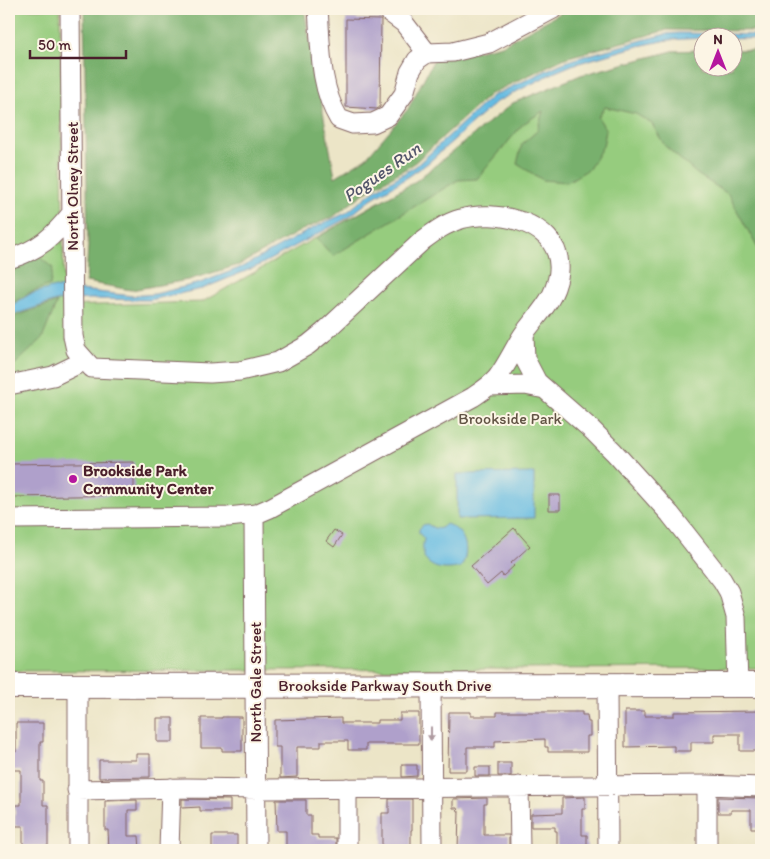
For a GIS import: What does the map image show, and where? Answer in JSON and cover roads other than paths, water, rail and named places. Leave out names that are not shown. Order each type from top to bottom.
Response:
[{"type":"main road","name":"Brookside Parkway South Drive","points":[[9,686],[750,685]]},
{"type":"street","name":"North Olney Street","points":[[70,9],[73,336],[76,350],[84,361]]},
{"type":"street","points":[[318,9],[325,84],[330,105],[339,119],[353,124],[373,123],[388,116],[404,94],[410,72],[417,60],[427,53],[453,52],[489,43],[553,9]]},
{"type":"street","points":[[385,9],[404,23],[427,53]]},
{"type":"street","points":[[9,259],[32,250],[56,234],[72,213]]},
{"type":"street","points":[[9,385],[53,376],[84,361],[92,368],[210,373],[240,371],[278,362],[308,345],[324,332],[422,241],[438,229],[462,218],[496,215],[530,225],[550,240],[557,253],[559,266],[552,294],[498,376],[489,386],[473,397],[270,508],[254,514],[228,517],[9,519]]},
{"type":"street","points":[[524,334],[525,359],[537,382],[614,452],[670,514],[730,592],[750,685]]},
{"type":"street","points":[[489,386],[526,385],[545,389]]},
{"type":"street","name":"North Gale Street","points":[[254,514],[256,850]]},
{"type":"street","points":[[431,685],[432,850]]},
{"type":"street","points":[[607,685],[608,850]]},
{"type":"street","points":[[78,686],[78,850]]},
{"type":"street","points":[[77,790],[608,785],[761,787]]},
{"type":"street","points":[[707,785],[707,850]]},
{"type":"street","points":[[519,786],[520,850]]},
{"type":"street","points":[[169,850],[171,788]]},
{"type":"street","points":[[347,788],[347,850]]},
{"type":"water","points":[[692,33],[692,39],[668,40],[638,46],[572,65],[496,102],[428,163],[408,177],[371,199],[349,217],[258,266],[202,289],[149,300],[90,299],[56,301],[9,318],[9,307],[30,294],[55,287],[132,296],[155,294],[200,283],[242,267],[313,228],[346,213],[372,192],[416,166],[492,96],[574,59],[666,34]]},
{"type":"water","points":[[742,35],[761,35],[761,39],[742,39]]},
{"type":"water","points":[[534,473],[534,518],[457,519],[457,474]]},
{"type":"water","points":[[427,524],[439,529],[446,524],[453,527],[462,536],[466,554],[461,567],[453,569],[438,568],[427,561],[424,556],[424,539],[419,533],[419,529]]},
{"type":"place","name":"Brookside Park Community Center","points":[[73,479]]},
{"type":"water label","name":"Pogues Run","points":[[382,172]]},
{"type":"park label","name":"Brookside Park","points":[[510,418]]}]
